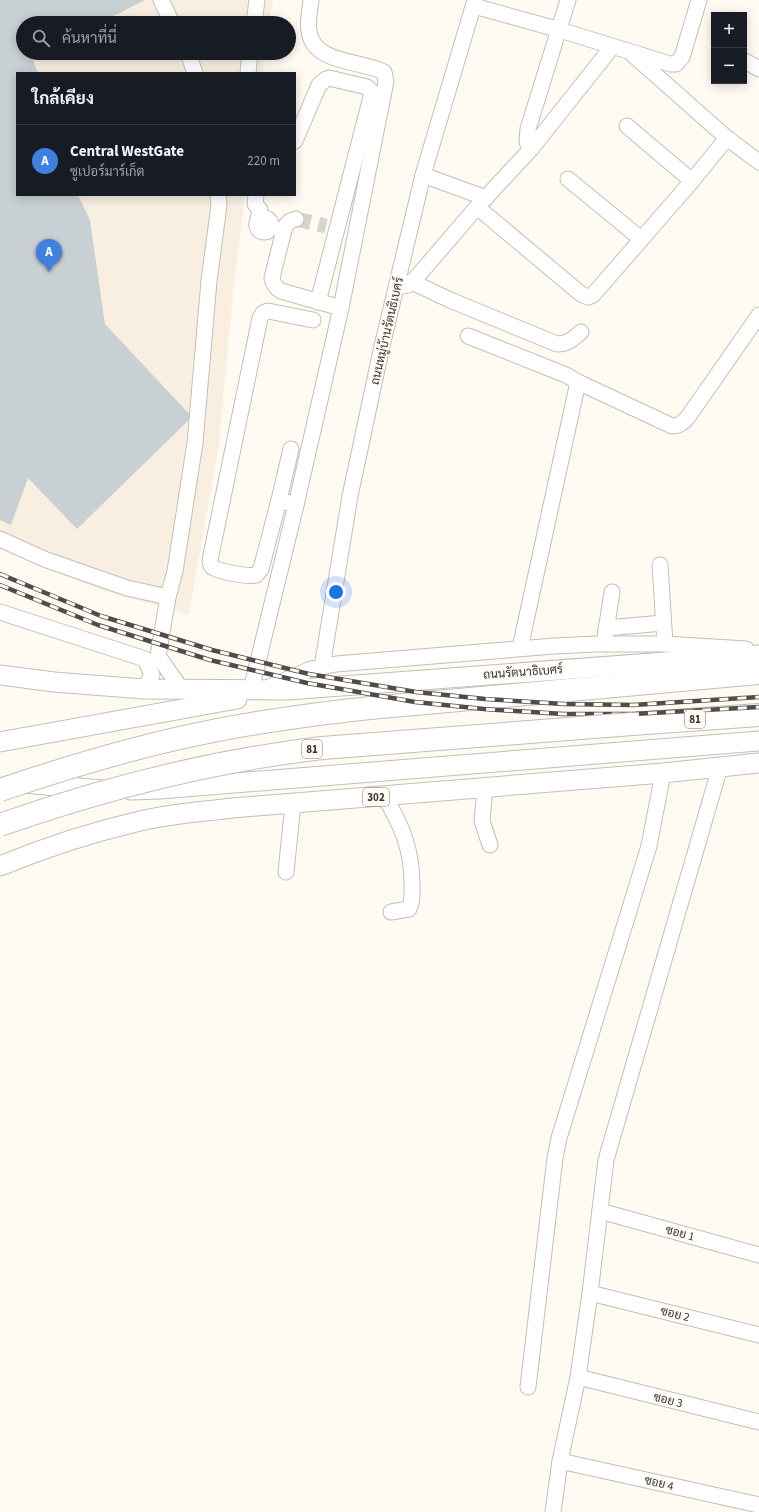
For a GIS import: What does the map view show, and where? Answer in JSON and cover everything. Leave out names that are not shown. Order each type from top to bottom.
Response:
[{"type":"highway","points":[[0,790],[122,752],[200,734],[299,716],[370,708],[759,673]]},
{"type":"highway","name":"81","points":[[0,825],[120,788],[178,772],[281,752],[759,715]]},
{"type":"main road","name":"ถนนรัตนาธิเบศร์","points":[[288,690],[759,654]]},
{"type":"main road","points":[[0,675],[54,682],[144,689],[288,690]]},
{"type":"main road","points":[[0,742],[288,690]]},
{"type":"main road","points":[[0,780],[36,785],[98,790],[160,789],[759,741]]},
{"type":"main road","name":"302","points":[[0,866],[39,850],[137,821],[232,808],[663,773],[759,763]]},
{"type":"street","points":[[161,0],[169,16]]},
{"type":"street","points":[[255,16],[257,0]]},
{"type":"street","points":[[257,690],[296,505],[341,308],[386,81],[384,72],[376,68],[326,55],[317,49],[312,43],[308,31],[311,0]]},
{"type":"street","points":[[531,149],[528,142],[528,128],[560,30],[568,0]]},
{"type":"street","points":[[474,3],[612,47],[670,64],[676,64],[682,58],[699,0]]},
{"type":"street","name":"ถนนหมู่บ้านรัตนธิเบศร์","points":[[322,666],[350,496],[382,346],[423,175],[474,3]]},
{"type":"street","points":[[397,287],[412,282],[531,149],[612,47]]},
{"type":"street","points":[[629,52],[727,138],[759,162]]},
{"type":"street","points":[[190,60],[195,72]]},
{"type":"street","points":[[248,72],[249,60]]},
{"type":"street","points":[[747,62],[759,69]]},
{"type":"street","points":[[296,139],[319,85],[324,81],[329,78],[367,87],[369,89],[371,97],[318,302]]},
{"type":"street","points":[[627,126],[692,181]]},
{"type":"street","points":[[423,175],[482,202],[581,294],[588,297],[593,295],[692,181],[727,138]]},
{"type":"street","points":[[568,179],[641,239]]},
{"type":"street","points":[[256,196],[255,204],[260,210],[260,228],[281,239]]},
{"type":"street","points":[[182,690],[158,656],[168,597],[175,572],[194,443],[209,281],[219,198]]},
{"type":"street","points":[[296,219],[290,221],[285,226],[272,278],[274,285],[281,291],[341,308]]},
{"type":"street","points":[[412,282],[450,300],[556,344],[569,342],[581,332]]},
{"type":"street","points":[[291,449],[261,569],[253,576],[248,576],[216,569],[211,566],[210,560],[260,318],[263,313],[268,311],[313,320]]},
{"type":"street","points":[[468,336],[566,374],[578,382],[672,426],[678,426],[688,417],[759,315]]},
{"type":"street","points":[[520,648],[578,382]]},
{"type":"street","points":[[284,479],[301,483]]},
{"type":"street","points":[[279,500],[296,505]]},
{"type":"street","points":[[0,539],[44,559],[127,588],[168,597]]},
{"type":"street","points":[[660,565],[663,623],[666,644]]},
{"type":"street","points":[[604,644],[612,592]]},
{"type":"street","points":[[0,612],[145,660],[152,675],[144,689]]},
{"type":"street","points":[[606,628],[663,623]]},
{"type":"street","points":[[257,690],[322,666],[520,648],[604,644],[666,644],[759,650]]},
{"type":"street","points":[[553,1512],[560,1461],[578,1377],[606,1160],[720,767]]},
{"type":"street","points":[[528,1387],[555,1158],[559,1138],[649,846],[663,773]]},
{"type":"street","points":[[485,788],[482,820],[490,845]]},
{"type":"street","points":[[384,796],[396,814],[403,829],[412,866],[412,902],[410,909],[391,912]]},
{"type":"street","points":[[286,872],[293,804]]},
{"type":"street","name":"ซอย 1","points":[[600,1211],[759,1255]]},
{"type":"street","name":"ซอย 2","points":[[590,1293],[759,1335]]},
{"type":"street","name":"ซอย 3","points":[[578,1377],[759,1422]]},
{"type":"street","name":"ซอย 4","points":[[560,1461],[759,1505]]},
{"type":"shaded area","points":[[0,0],[273,0],[270,16],[16,16],[16,60],[264,60],[262,72],[16,72],[16,196],[245,196],[231,313],[219,444],[189,615],[101,590],[0,549]]},
{"type":"building","points":[[0,0],[145,0],[113,16],[16,16],[16,60],[33,60],[38,72],[16,72],[16,196],[78,196],[90,220],[105,324],[192,417],[77,529],[28,478],[11,525],[0,520]]},
{"type":"tunnel","points":[[296,219],[326,226]]},
{"type":"railway","points":[[0,574],[101,616],[212,650],[309,674],[416,692],[485,699],[564,704],[633,705],[759,697]]},
{"type":"railway","points":[[0,585],[98,625],[210,660],[307,683],[415,702],[484,709],[563,714],[633,714],[759,707]]},
{"type":"place","name":"Central WestGate","points":[[49,272]]}]
